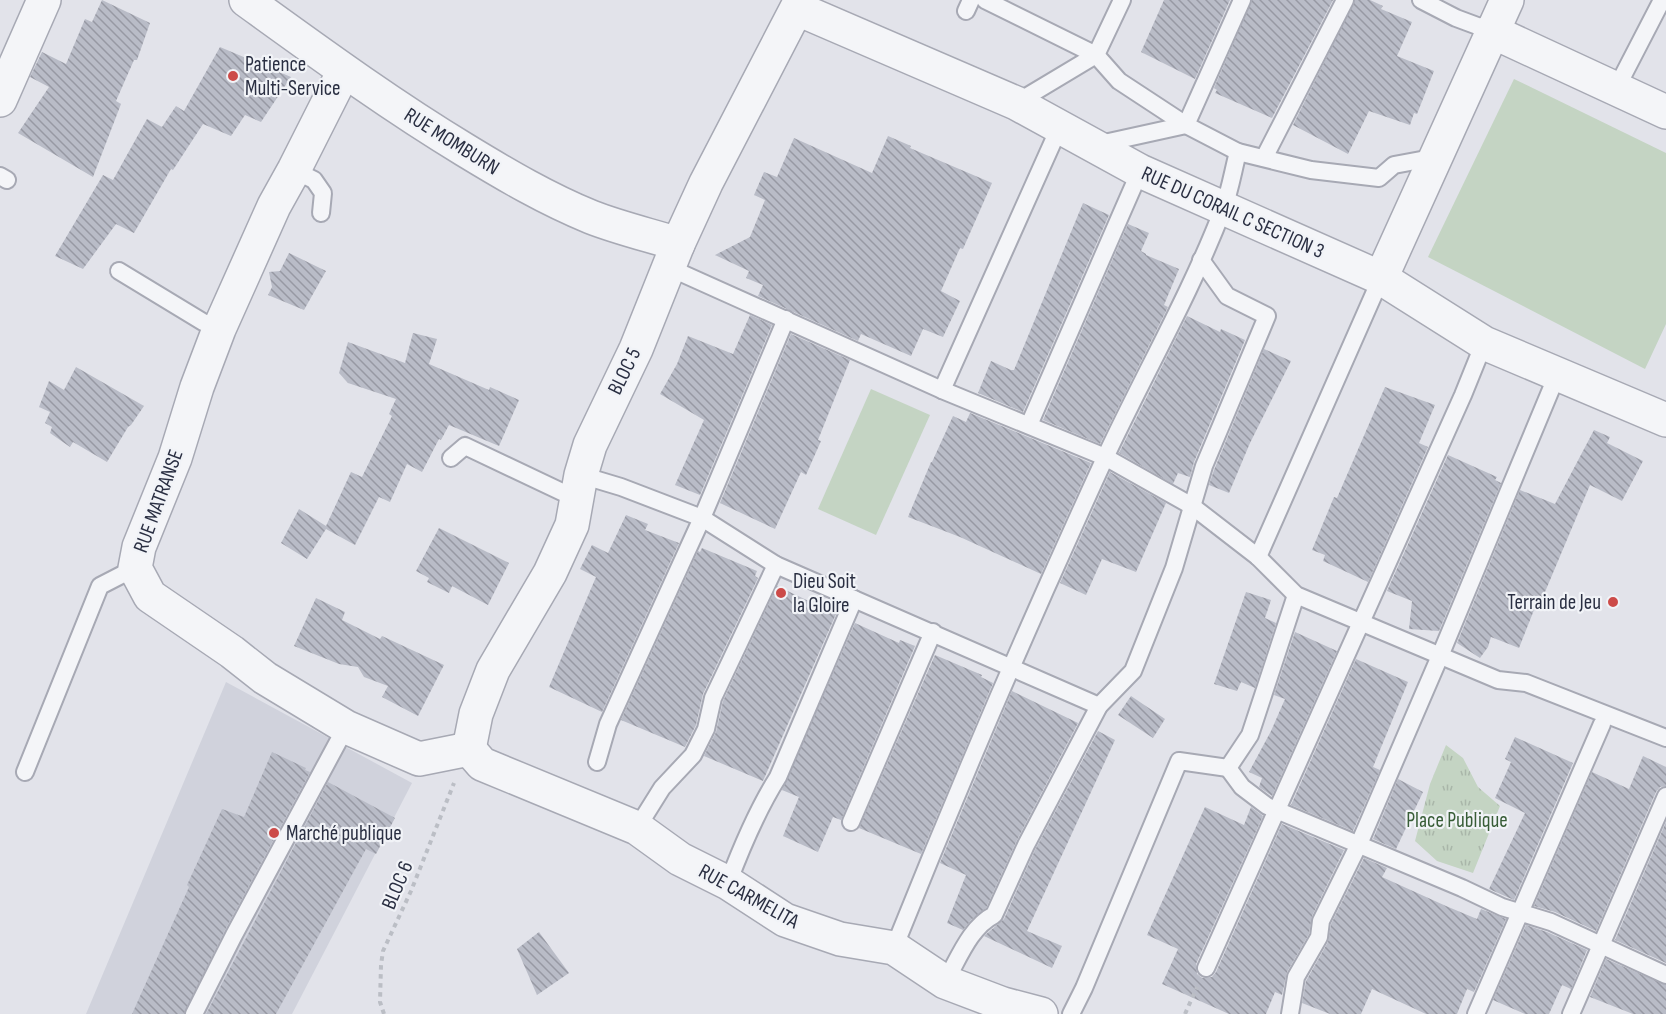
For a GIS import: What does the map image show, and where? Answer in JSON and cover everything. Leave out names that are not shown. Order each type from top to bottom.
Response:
[{"type":"street","points":[[0,100],[44,0]]},
{"type":"street","points":[[1381,278],[1507,0]]},
{"type":"street","name":"RUE MOMBURN","points":[[258,4],[344,71],[424,125],[506,175],[549,198],[674,256]]},
{"type":"street","name":"RUE DU CORAIL C SECTION 3","points":[[800,4],[1016,103],[1140,171],[1381,278],[1484,343],[1666,420]]},
{"type":"street","name":"BLOC 5","points":[[469,749],[476,714],[493,670],[550,573],[572,525],[579,484],[590,445],[636,349],[706,183],[800,4]]},
{"type":"street","points":[[1491,31],[1666,112]]},
{"type":"street","name":"RUE MATRANSE","points":[[344,71],[274,206],[219,329],[197,387],[175,458],[139,547],[135,568],[150,596],[232,652],[265,678],[346,727],[419,759],[469,749]]},
{"type":"street","name":"RUE CARMELITA","points":[[469,749],[482,764],[637,828],[680,859],[728,883],[785,920],[840,939],[894,948],[945,982],[1003,1004],[1041,1014]]},
{"type":"lane","points":[[985,0],[1096,55],[1119,81],[1186,125],[1238,152],[1311,170],[1379,178],[1394,165],[1437,157]]},
{"type":"lane","points":[[1016,103],[1096,55],[1122,0]]},
{"type":"lane","points":[[1186,125],[1242,0]]},
{"type":"lane","points":[[1264,158],[1345,0]]},
{"type":"lane","points":[[1421,0],[1456,18],[1491,31]]},
{"type":"lane","points":[[1616,89],[1662,0]]},
{"type":"lane","points":[[1093,145],[1186,125]]},
{"type":"lane","points":[[942,390],[1060,126]]},
{"type":"lane","points":[[894,948],[920,880],[1010,668],[1105,457],[1201,260],[1224,207],[1238,152]]},
{"type":"lane","points":[[294,170],[314,180],[323,194],[321,213]]},
{"type":"lane","points":[[1029,425],[1140,171]]},
{"type":"lane","points":[[674,256],[786,320],[942,390],[1105,457],[1192,506],[1258,557],[1296,595],[1498,680],[1526,683],[1666,738]]},
{"type":"lane","points":[[945,982],[962,951],[983,921],[994,915],[1026,845],[1099,706],[1133,670],[1174,568],[1204,466],[1267,316],[1227,296],[1201,260]]},
{"type":"lane","points":[[119,271],[203,322],[219,329]]},
{"type":"lane","points":[[1258,557],[1381,278]]},
{"type":"lane","points":[[597,762],[608,723],[702,518],[786,320]]},
{"type":"lane","points":[[1206,968],[1463,395],[1484,343]]},
{"type":"lane","points":[[1290,1014],[1296,977],[1319,937],[1321,921],[1359,844],[1557,375]]},
{"type":"lane","points":[[451,458],[465,446],[562,492],[579,484],[621,487],[702,518],[776,565],[1099,706]]},
{"type":"lane","points":[[637,828],[662,788],[693,755],[706,729],[713,698],[776,565]]},
{"type":"lane","points":[[25,772],[100,586],[135,568]]},
{"type":"lane","points":[[1228,768],[1250,735],[1296,595]]},
{"type":"lane","points":[[728,883],[746,836],[778,777],[854,599]]},
{"type":"lane","points":[[851,822],[933,632]]},
{"type":"lane","points":[[1476,1014],[1602,724]]},
{"type":"lane","points":[[194,1014],[234,934],[346,727]]},
{"type":"lane","points":[[1071,1014],[1179,761],[1228,768],[1242,787],[1267,806],[1521,914],[1551,922],[1666,975]]},
{"type":"lane","points":[[1571,1014],[1666,796]]},
{"type":"path","name":"BLOC 6","points":[[384,1014],[380,1002],[383,951],[411,891],[469,749]]},
{"type":"shaded area","name":"Marché publique","points":[[226,682],[412,783],[292,1014],[86,1014]]},
{"type":"green space","points":[[1514,79],[1666,153],[1666,324],[1645,369],[1428,257]]},
{"type":"green space","points":[[871,389],[930,415],[876,535],[818,509]]},
{"type":"green space","name":"Place Publique","points":[[1446,745],[1463,758],[1478,787],[1500,806],[1473,873],[1437,861],[1415,841],[1430,784]]},
{"type":"building","points":[[102,0],[150,23],[137,60],[134,60],[116,101],[121,104],[93,177],[18,133],[49,87],[30,77],[42,52],[66,64],[85,19],[92,22]]},
{"type":"building","points":[[1164,0],[1230,0],[1195,79],[1141,52]]},
{"type":"building","points":[[1252,0],[1333,0],[1272,118],[1215,93],[1217,90],[1214,88]]},
{"type":"building","points":[[1355,0],[1370,0],[1383,6],[1381,9],[1412,22],[1397,56],[1434,71],[1417,114],[1414,113],[1410,125],[1369,111],[1348,154],[1293,125]]},
{"type":"building","points":[[220,47],[291,77],[261,122],[245,115],[231,136],[203,124],[173,170],[171,169],[134,233],[116,224],[83,269],[55,256],[103,175],[113,180],[147,119],[162,127],[176,106],[184,111]]},
{"type":"building","points":[[888,136],[911,146],[910,148],[992,183],[963,249],[960,248],[941,291],[960,301],[943,337],[923,329],[911,356],[861,334],[858,341],[758,296],[763,285],[746,278],[749,271],[715,255],[750,237],[765,200],[754,195],[764,172],[777,177],[794,138],[872,173]]},
{"type":"building","points":[[1083,203],[1109,215],[1023,412],[978,393],[991,361],[1014,370]]},
{"type":"building","points":[[1128,224],[1149,233],[1141,251],[1179,269],[1164,305],[1168,307],[1100,444],[1043,420]]},
{"type":"building","points":[[289,253],[326,271],[304,310],[268,295],[272,287],[269,272],[280,271]]},
{"type":"building","points":[[750,315],[772,325],[700,495],[675,485],[704,420],[660,394],[677,364],[688,336],[733,354]]},
{"type":"building","points":[[1187,316],[1220,332],[1221,329],[1245,340],[1194,462],[1190,477],[1178,473],[1173,484],[1119,453]]},
{"type":"building","points":[[413,333],[437,339],[429,364],[489,390],[490,387],[519,400],[499,446],[449,425],[422,472],[407,464],[390,502],[379,497],[355,545],[326,529],[307,559],[281,543],[299,509],[326,526],[351,472],[362,477],[392,416],[389,414],[396,399],[348,383],[339,373],[348,342],[405,363]]},
{"type":"building","points":[[791,334],[850,360],[818,440],[821,441],[806,475],[801,472],[775,529],[720,503]]},
{"type":"building","points":[[1264,349],[1291,361],[1250,443],[1229,493],[1209,485]]},
{"type":"building","points":[[76,367],[144,406],[107,462],[73,442],[70,447],[50,433],[52,427],[45,423],[50,412],[39,407],[49,381],[64,390]]},
{"type":"building","points":[[1385,387],[1435,405],[1419,443],[1428,447],[1368,582],[1323,561],[1325,555],[1312,550]]},
{"type":"building","points":[[970,413],[1091,463],[1041,574],[960,537],[908,517],[953,416],[966,422]]},
{"type":"building","points":[[1594,430],[1610,437],[1607,443],[1643,461],[1622,501],[1590,485],[1519,648],[1491,637],[1488,647],[1480,658],[1457,643],[1520,490],[1555,504]]},
{"type":"building","points":[[1448,455],[1497,477],[1495,480],[1501,483],[1439,631],[1409,629],[1412,601],[1387,591]]},
{"type":"building","points":[[1110,472],[1166,503],[1136,572],[1102,559],[1086,595],[1060,583]]},
{"type":"building","points":[[626,515],[648,524],[645,530],[679,543],[602,712],[549,687],[596,577],[580,569],[592,545],[608,553]]},
{"type":"building","points":[[439,528],[509,563],[488,605],[452,586],[449,593],[427,582],[429,578],[416,571]]},
{"type":"building","points":[[702,548],[757,571],[755,576],[758,578],[703,694],[696,725],[685,747],[621,720],[698,551],[700,552]]},
{"type":"building","points":[[777,586],[836,614],[763,781],[704,756],[716,732],[723,701]]},
{"type":"building","points":[[1246,592],[1271,600],[1265,618],[1276,623],[1255,688],[1241,682],[1237,691],[1214,684]]},
{"type":"building","points":[[316,598],[345,612],[342,620],[380,639],[382,636],[444,665],[418,716],[382,697],[388,686],[364,677],[358,667],[339,664],[294,646]]},
{"type":"building","points":[[855,623],[899,643],[900,640],[915,646],[841,820],[833,817],[818,852],[783,836],[799,797],[782,790]]},
{"type":"building","points":[[1295,632],[1337,651],[1272,796],[1259,787],[1262,778],[1249,772],[1285,699],[1274,695]]},
{"type":"building","points":[[935,655],[982,675],[981,677],[993,683],[921,854],[859,828]]},
{"type":"building","points":[[1356,659],[1408,682],[1373,767],[1380,770],[1353,831],[1291,805]]},
{"type":"building","points":[[1012,691],[1078,723],[1017,840],[986,908],[963,930],[947,923],[966,875],[940,863]]},
{"type":"building","points":[[1131,696],[1165,719],[1153,738],[1118,715]]},
{"type":"building","points":[[1098,731],[1115,740],[1027,931],[1062,946],[1052,968],[984,936],[1004,919],[1035,850]]},
{"type":"building","points":[[1515,737],[1573,763],[1514,900],[1489,889],[1525,813],[1495,798],[1511,762],[1505,759]]},
{"type":"building","points":[[272,752],[310,772],[225,930],[184,1014],[132,1014],[222,809],[244,817]]},
{"type":"building","points":[[1643,756],[1666,767],[1666,786],[1660,787],[1656,792],[1596,931],[1555,912],[1534,906],[1592,772],[1629,789]]},
{"type":"building","points":[[1398,779],[1423,792],[1396,849],[1373,839]]},
{"type":"building","points":[[328,782],[395,818],[376,854],[366,849],[276,1014],[206,1014]]},
{"type":"building","points":[[1205,807],[1244,825],[1251,807],[1263,816],[1196,964],[1197,974],[1202,978],[1212,977],[1216,972],[1282,824],[1344,850],[1312,916],[1309,934],[1287,972],[1282,995],[1275,992],[1266,1014],[1229,1014],[1162,984],[1178,949],[1147,935]]},
{"type":"building","points":[[1666,822],[1666,963],[1615,940]]},
{"type":"building","points":[[1364,858],[1387,868],[1382,877],[1446,906],[1477,919],[1481,909],[1506,919],[1474,992],[1467,989],[1457,1014],[1426,1014],[1372,989],[1361,1014],[1330,1014],[1302,1003],[1306,981],[1328,942],[1331,924]]},
{"type":"building","points":[[1526,925],[1587,950],[1571,989],[1562,985],[1549,1014],[1525,1014],[1493,1000]]},
{"type":"building","points":[[539,932],[569,973],[537,995],[517,949]]},
{"type":"building","points":[[1606,959],[1666,985],[1666,1014],[1633,1014],[1590,997]]},
{"type":"place","name":"Patience Multi-Service","points":[[233,76]]},
{"type":"place","name":"Dieu Soit la Gloire","points":[[781,593]]},
{"type":"place","name":"Terrain de Jeu","points":[[1613,602]]},
{"type":"place","name":"Marché publique","points":[[274,833]]}]
